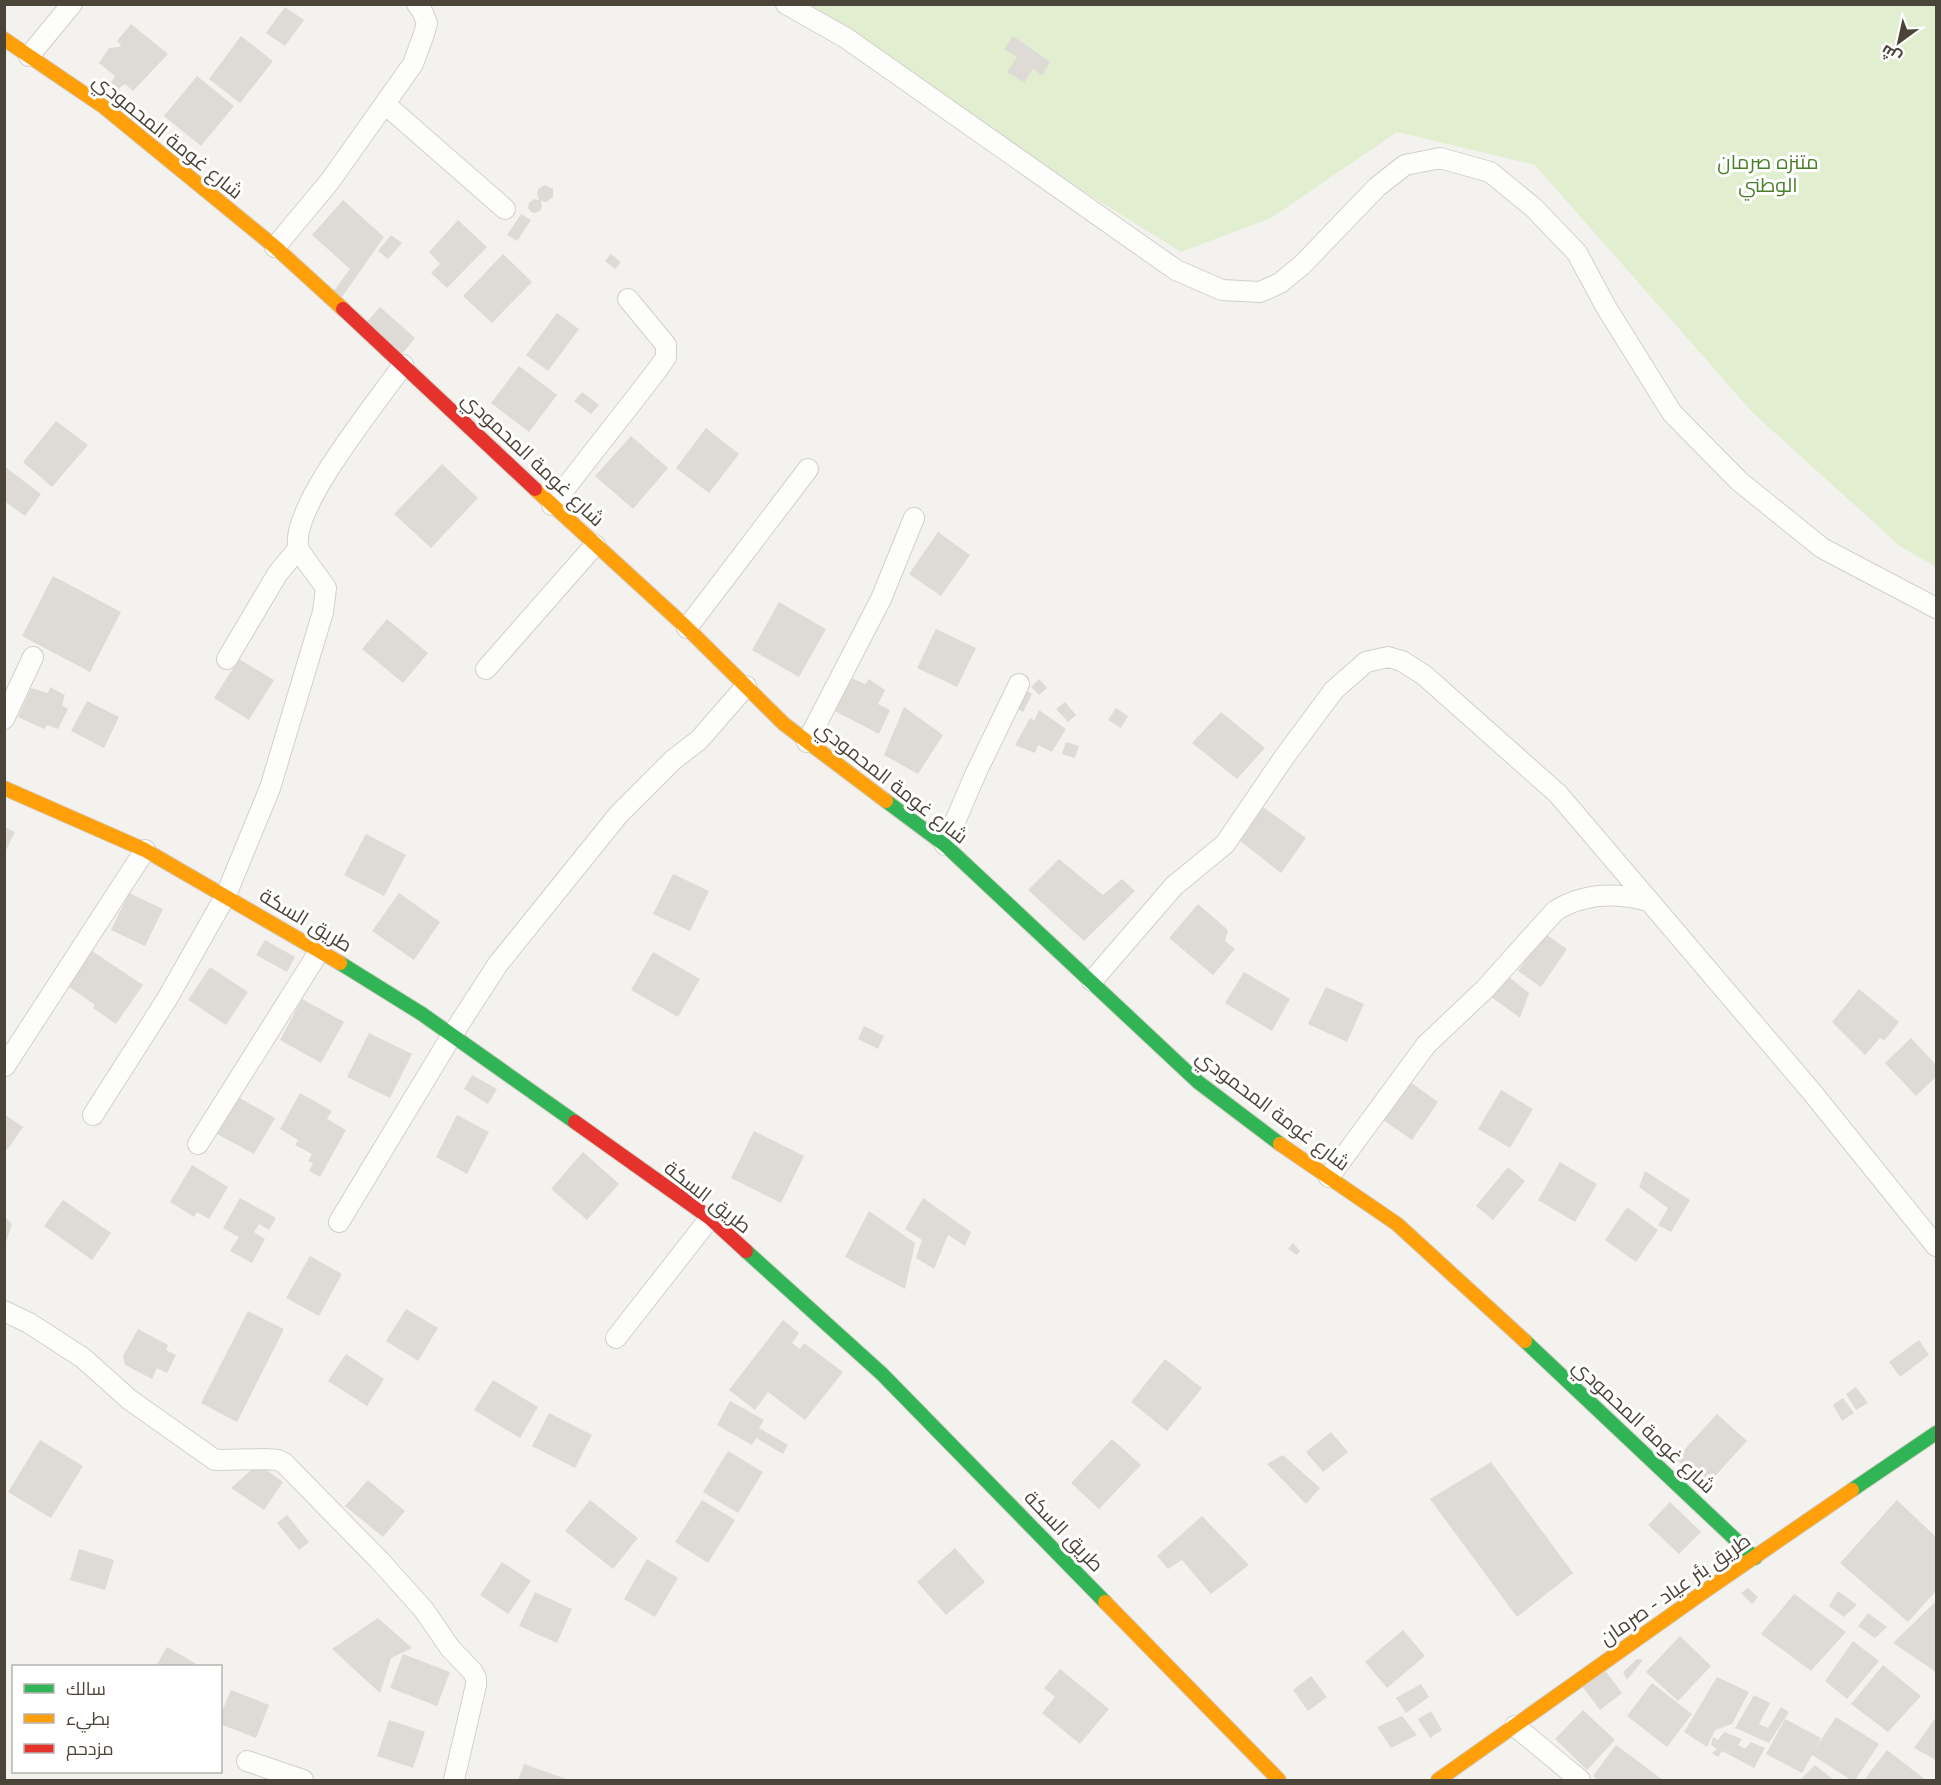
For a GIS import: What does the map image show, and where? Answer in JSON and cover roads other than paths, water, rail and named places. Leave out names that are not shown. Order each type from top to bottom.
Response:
[{"type":"main road","name":"شارع غومة المحمودي","points":[[4,39],[104,107],[275,247],[687,628],[784,724],[945,845],[1198,1082],[1250,1122],[1397,1224],[1755,1558]]},
{"type":"main road","name":"طريق السكة","points":[[4,788],[145,850],[320,950],[452,1035],[710,1218],[882,1374],[1279,1780]]},
{"type":"main road","name":"طريق بئر عياد - صرمان","points":[[1438,1780],[1705,1591],[1936,1433]]},
{"type":"street","points":[[29,56],[72,4]]},
{"type":"street","points":[[275,247],[330,181],[413,64],[427,23],[417,4]]},
{"type":"street","points":[[786,4],[846,38],[1176,270],[1222,290],[1260,292],[1280,283],[1302,265],[1377,187],[1405,165],[1440,158],[1490,172],[1534,208],[1577,253],[1606,307],[1672,413],[1739,481],[1822,548],[1936,608]]},
{"type":"street","points":[[385,104],[505,209]]},
{"type":"street","points":[[552,505],[637,398],[666,357],[666,345],[628,299]]},
{"type":"street","points":[[93,1115],[167,999],[226,896],[270,788],[323,612],[326,588],[298,549],[298,529],[328,469],[404,365]]},
{"type":"street","points":[[687,628],[808,469]]},
{"type":"street","points":[[807,742],[881,599],[914,518]]},
{"type":"street","points":[[486,669],[595,544]]},
{"type":"street","points":[[227,659],[278,573],[298,549]]},
{"type":"street","points":[[4,718],[33,657]]},
{"type":"street","points":[[1092,981],[1174,886],[1225,844],[1285,756],[1334,690],[1366,662],[1388,657],[1402,661],[1424,675],[1558,794],[1803,1082],[1936,1246]]},
{"type":"street","points":[[945,845],[1018,684]]},
{"type":"street","points":[[339,1222],[452,1035],[498,964],[620,814],[673,760],[699,740],[746,687]]},
{"type":"street","points":[[5,1066],[145,850]]},
{"type":"street","points":[[1329,1178],[1426,1045],[1485,989],[1555,911],[1569,902],[1602,894],[1625,895],[1648,901]]},
{"type":"street","points":[[198,1144],[320,950]]},
{"type":"street","points":[[616,1338],[710,1218]]},
{"type":"street","points":[[4,1311],[29,1323],[83,1358],[130,1400],[214,1460],[266,1459],[284,1463],[380,1561],[424,1610],[450,1648],[476,1678],[454,1780]]},
{"type":"street","points":[[1515,1726],[1580,1780]]},
{"type":"street","points":[[247,1761],[303,1780]]},
{"type":"park label","name":"متنزه صرمان الوطني","points":[[1768,174]]}]
